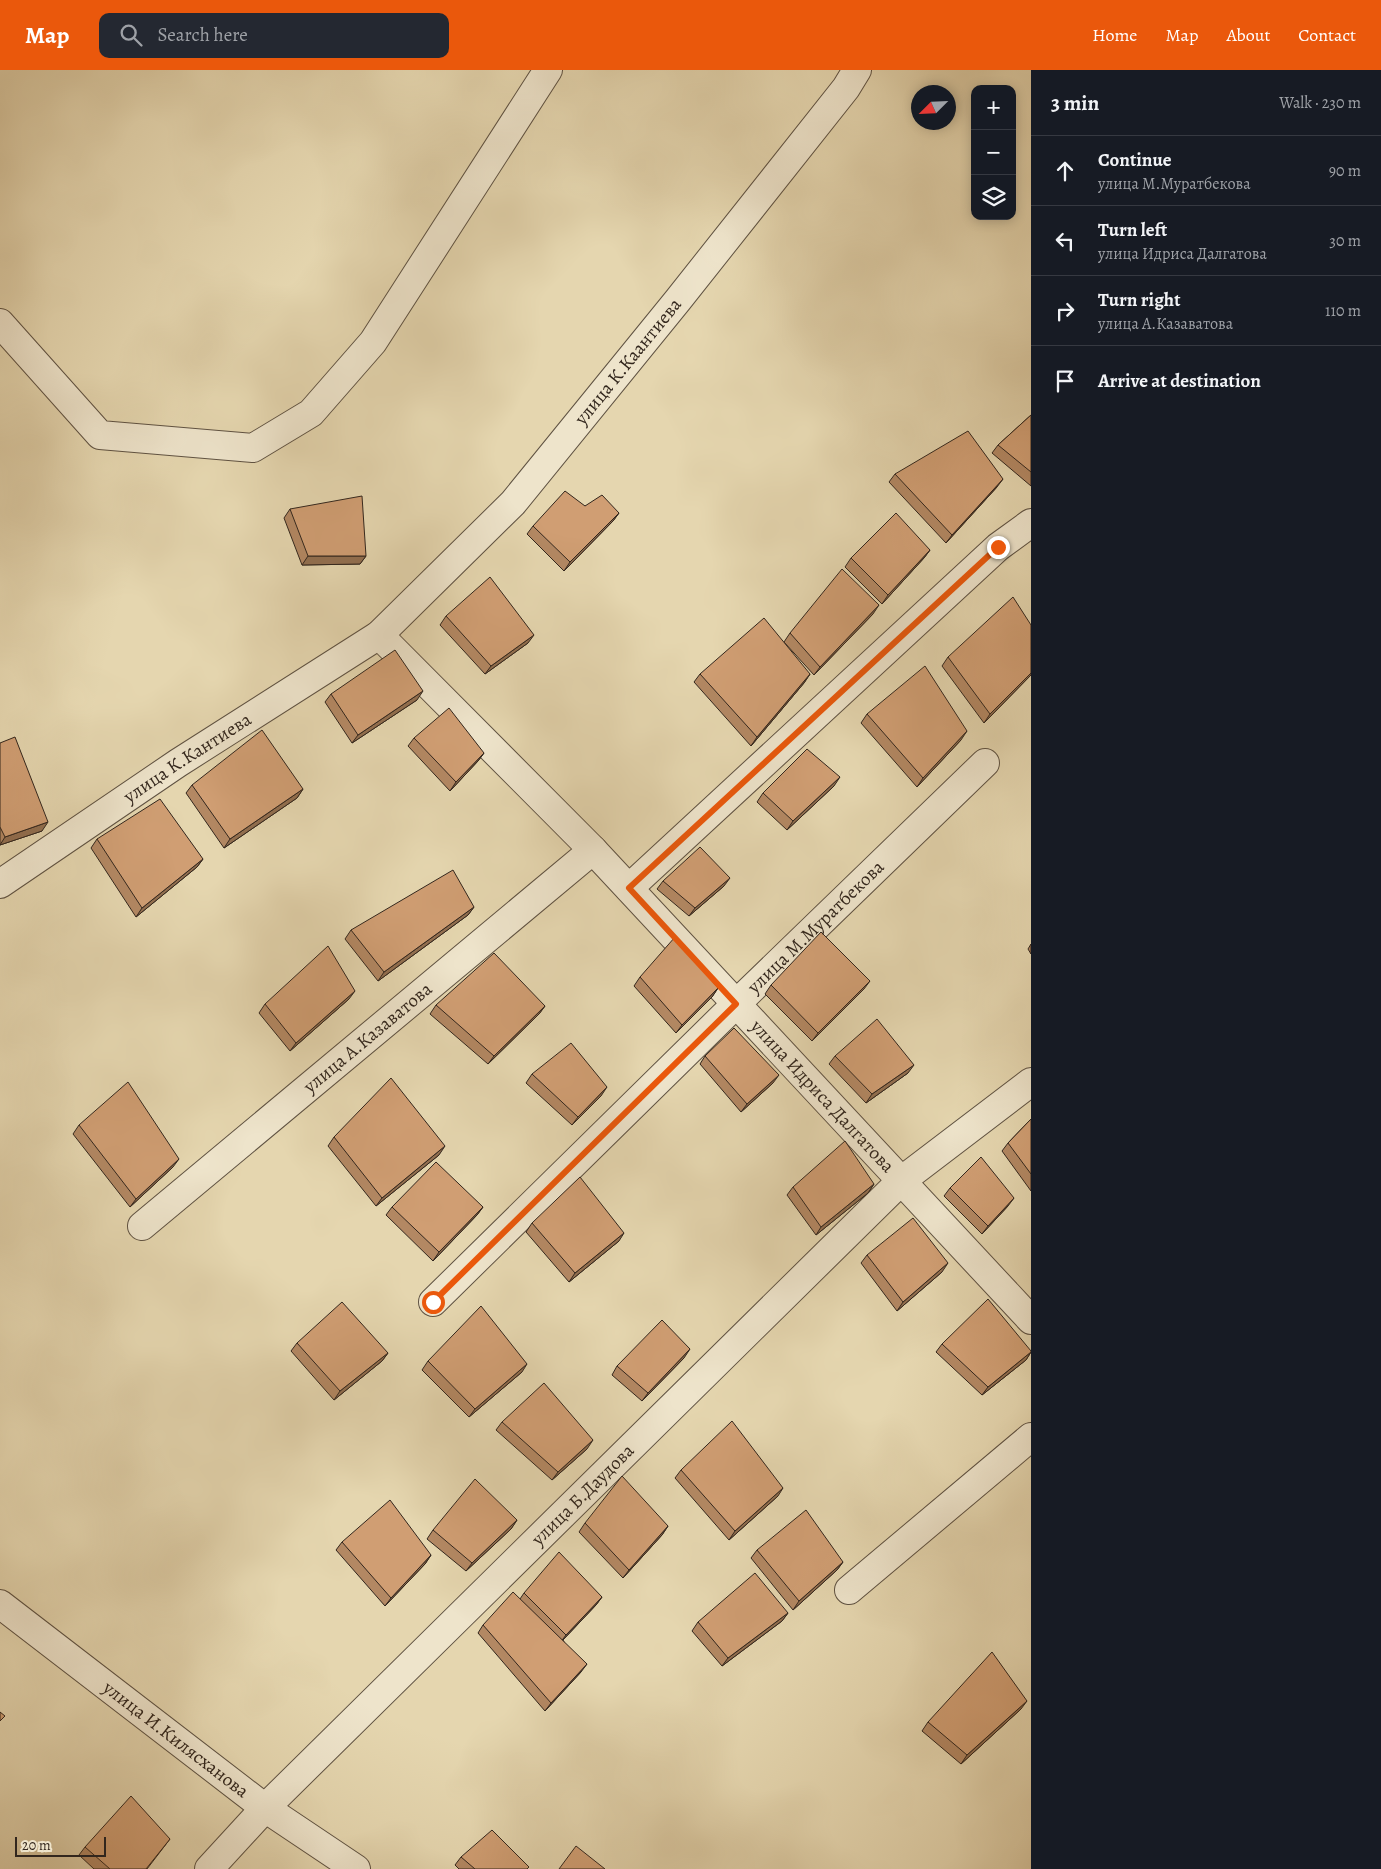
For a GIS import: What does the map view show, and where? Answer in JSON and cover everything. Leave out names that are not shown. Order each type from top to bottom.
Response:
[{"type":"street","points":[[0,323],[100,435],[253,448],[311,413],[373,342],[548,70]]},
{"type":"street","name":"улица К.Каантиева","points":[[379,635],[513,503],[678,300],[846,88],[856,70]]},
{"type":"street","points":[[629,888],[998,547],[1031,523]]},
{"type":"street","name":"улица Идриса Далгатова","points":[[379,635],[593,850],[1031,1320]]},
{"type":"street","name":"улица К.Кантиева","points":[[0,884],[178,763],[379,635]]},
{"type":"street","name":"улица М.Муратбекова","points":[[433,1302],[736,1004],[985,763]]},
{"type":"street","name":"улица А.Казаватова","points":[[142,1226],[593,850]]},
{"type":"street","name":"улица Б.Даудова","points":[[209,1869],[265,1808],[901,1181],[1031,1082]]},
{"type":"street","points":[[849,1590],[1031,1437]]},
{"type":"street","name":"улица И.Килясханова","points":[[0,1604],[265,1808],[356,1869]]},
{"type":"building","points":[[1031,415],[1031,472],[998,445]]},
{"type":"building","points":[[968,431],[1003,479],[952,535],[895,474]]},
{"type":"building","points":[[565,491],[585,506],[602,495],[619,513],[570,562],[533,526]]},
{"type":"building","points":[[362,496],[366,556],[308,556],[290,509]]},
{"type":"building","points":[[896,513],[930,550],[888,595],[851,558]]},
{"type":"building","points":[[842,569],[879,605],[820,667],[790,633]]},
{"type":"building","points":[[490,577],[534,635],[491,666],[446,616]]},
{"type":"building","points":[[1013,597],[1031,625],[1031,673],[990,714],[948,657]]},
{"type":"building","points":[[764,618],[810,674],[757,737],[700,674]]},
{"type":"building","points":[[395,650],[423,691],[358,735],[331,694]]},
{"type":"building","points":[[925,666],[967,731],[923,778],[867,714]]},
{"type":"building","points":[[449,708],[484,753],[456,782],[414,738]]},
{"type":"building","points":[[262,730],[303,789],[230,839],[192,785]]},
{"type":"building","points":[[15,737],[48,822],[5,837],[0,827],[0,743]]},
{"type":"building","points":[[807,749],[840,777],[793,821],[763,793]]},
{"type":"building","points":[[160,799],[203,859],[142,908],[97,839]]},
{"type":"building","points":[[700,847],[730,878],[695,908],[663,881]]},
{"type":"building","points":[[453,870],[474,907],[384,972],[351,930]]},
{"type":"building","points":[[821,932],[870,981],[818,1033],[771,985]]},
{"type":"building","points":[[675,937],[718,988],[682,1025],[640,977]]},
{"type":"building","points":[[328,946],[355,991],[296,1043],[265,1004]]},
{"type":"building","points":[[494,953],[545,1006],[494,1056],[436,1005]]},
{"type":"building","points":[[877,1019],[914,1065],[872,1094],[835,1056]]},
{"type":"building","points":[[734,1028],[779,1075],[747,1104],[705,1056]]},
{"type":"building","points":[[571,1043],[607,1087],[578,1117],[532,1074]]},
{"type":"building","points":[[391,1078],[445,1146],[382,1198],[334,1137]]},
{"type":"building","points":[[128,1082],[179,1159],[136,1199],[79,1125]]},
{"type":"building","points":[[1031,1119],[1031,1174],[1008,1143]]},
{"type":"building","points":[[845,1141],[874,1184],[821,1227],[793,1187]]},
{"type":"building","points":[[981,1157],[1014,1198],[988,1226],[950,1188]]},
{"type":"building","points":[[436,1162],[483,1207],[439,1252],[392,1207]]},
{"type":"building","points":[[580,1177],[624,1233],[575,1273],[532,1223]]},
{"type":"building","points":[[913,1218],[948,1263],[903,1302],[867,1255]]},
{"type":"building","points":[[988,1299],[1031,1352],[988,1387],[942,1344]]},
{"type":"building","points":[[342,1302],[388,1353],[340,1391],[297,1343]]},
{"type":"building","points":[[481,1306],[527,1364],[475,1409],[428,1361]]},
{"type":"building","points":[[662,1320],[690,1349],[648,1393],[617,1366]]},
{"type":"building","points":[[544,1383],[593,1440],[558,1472],[502,1422]]},
{"type":"building","points":[[732,1421],[783,1488],[735,1531],[681,1470]]},
{"type":"building","points":[[622,1476],[668,1526],[629,1570],[585,1523]]},
{"type":"building","points":[[475,1479],[517,1520],[472,1563],[433,1530]]},
{"type":"building","points":[[390,1500],[431,1555],[391,1598],[342,1542]]},
{"type":"building","points":[[806,1510],[843,1562],[799,1601],[757,1550]]},
{"type":"building","points":[[559,1552],[602,1597],[566,1635],[524,1593]]},
{"type":"building","points":[[755,1573],[788,1613],[728,1658],[698,1622]]},
{"type":"building","points":[[513,1592],[587,1664],[551,1703],[483,1625]]},
{"type":"building","points":[[992,1652],[1027,1701],[967,1755],[928,1722]]},
{"type":"building","points":[[0,1712],[5,1716],[0,1721]]},
{"type":"building","points":[[131,1796],[170,1839],[146,1869],[110,1869],[85,1847]]},
{"type":"building","points":[[492,1830],[529,1867],[527,1869],[475,1869],[461,1857]]},
{"type":"building","points":[[576,1846],[605,1869],[559,1869]]},
{"type":"route","points":[[433,1302],[736,1004],[629,888],[998,547]]}]
